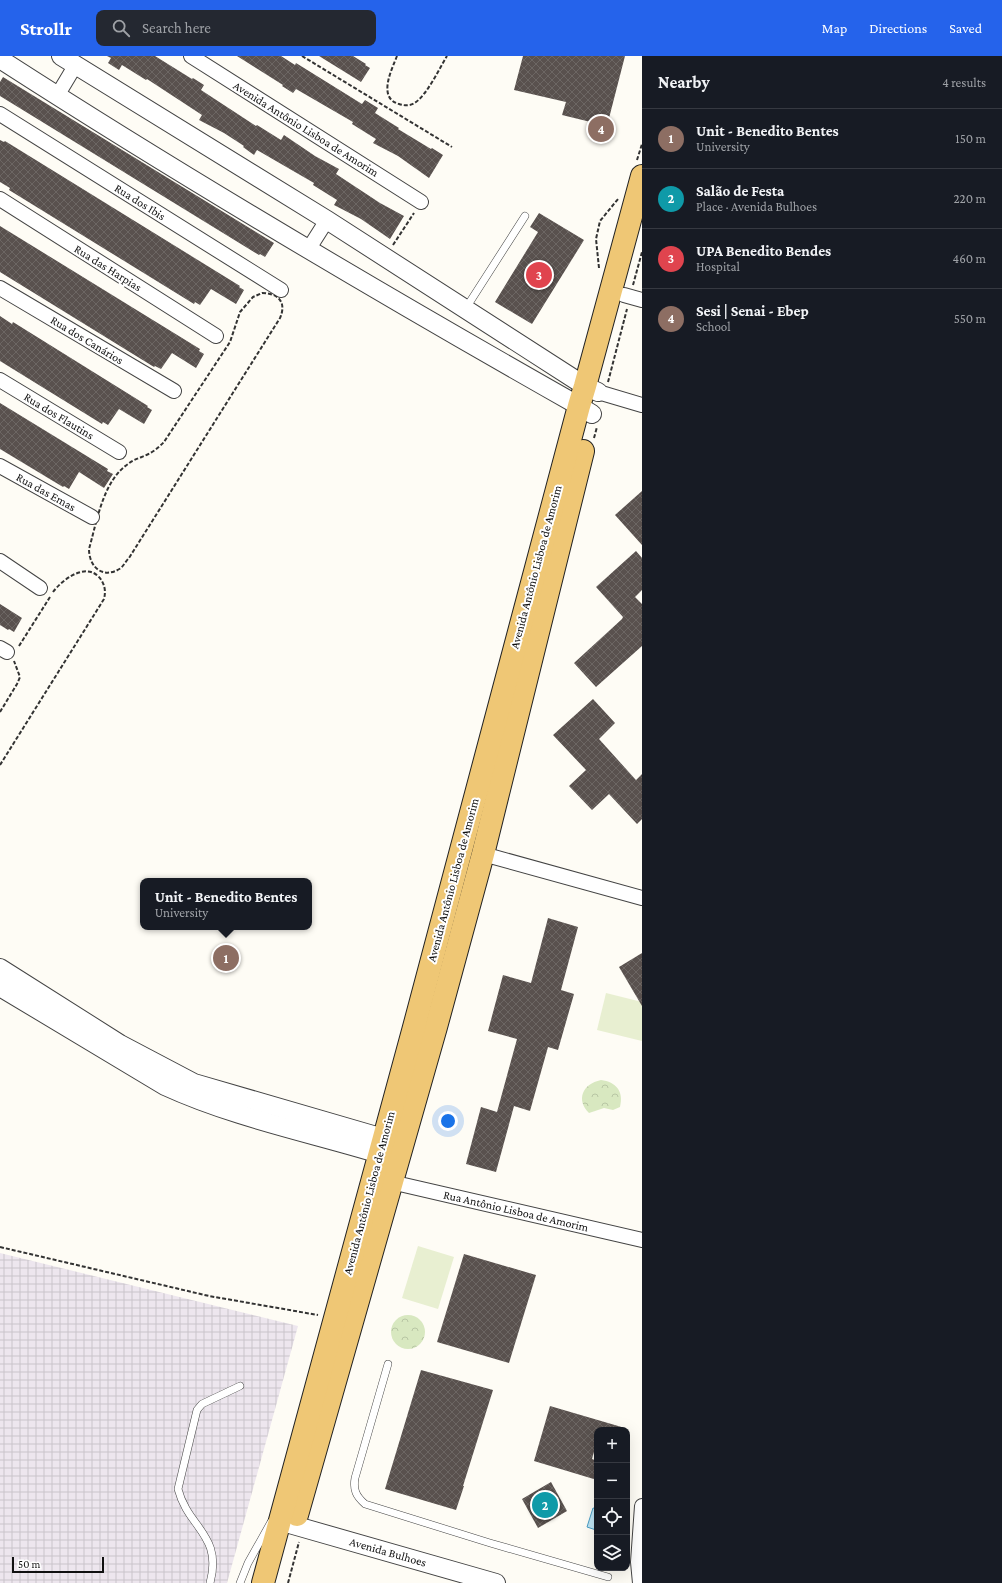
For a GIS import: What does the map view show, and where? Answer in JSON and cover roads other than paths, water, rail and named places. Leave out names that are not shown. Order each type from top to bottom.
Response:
[{"type":"main road","name":"Avenida Antônio Lisboa de Amorim","points":[[277,1583],[286,1516],[335,1318],[391,1148],[438,1020],[482,854],[642,176]]},
{"type":"main road","name":"Avenida Antônio Lisboa de Amorim","points":[[263,1583],[286,1516],[391,1182],[391,1148],[588,400],[633,297],[642,231]]},
{"type":"street","name":"Avenida Antônio Lisboa de Amorim","points":[[192,56],[421,202]]},
{"type":"street","points":[[0,59],[57,96],[308,250],[588,400],[642,405]]},
{"type":"street","points":[[57,96],[68,61],[327,220],[465,309],[588,400]]},
{"type":"street","name":"Rua dos Ibis","points":[[0,114],[281,290]]},
{"type":"street","name":"Rua das Harpias","points":[[0,200],[216,336]]},
{"type":"street","points":[[308,250],[327,220]]},
{"type":"street","name":"Rua dos Canários","points":[[0,288],[174,392]]},
{"type":"street","name":"Rua dos Flautins","points":[[0,380],[119,452]]},
{"type":"street","name":"Rua das Emas","points":[[0,466],[94,519]]},
{"type":"street","points":[[0,561],[40,588]]},
{"type":"street","points":[[482,854],[642,898]]},
{"type":"street","points":[[0,968],[165,1086],[245,1116],[391,1148]]},
{"type":"street","points":[[0,987],[95,1036]]},
{"type":"street","name":"Rua Antônio Lisboa de Amorim","points":[[391,1182],[642,1240]]},
{"type":"street","points":[[640,1583],[638,1562],[642,1506]]},
{"type":"street","name":"Avenida Bulhoes","points":[[286,1516],[496,1583]]},
{"type":"lane","points":[[465,309],[525,216]]},
{"type":"lane","points":[[388,1364],[355,1478],[354,1486],[356,1496],[365,1504],[490,1543],[608,1577]]},
{"type":"lane","points":[[210,1583],[214,1570],[210,1545],[181,1500],[178,1489],[197,1410],[202,1404],[240,1386]]},
{"type":"lane","points":[[240,1583],[248,1563],[263,1534],[286,1516]]},
{"type":"water","points":[[593,1508],[594,1508],[594,1529],[587,1527]]},
{"type":"place","name":"Sesi | Senai - Ebep","points":[[601,129]]},
{"type":"place","name":"UPA Benedito Bendes","points":[[539,275]]},
{"type":"place","name":"Unit - Benedito Bentes","points":[[226,958]]},
{"type":"place","name":"Salão de Festa","points":[[545,1505]]}]
